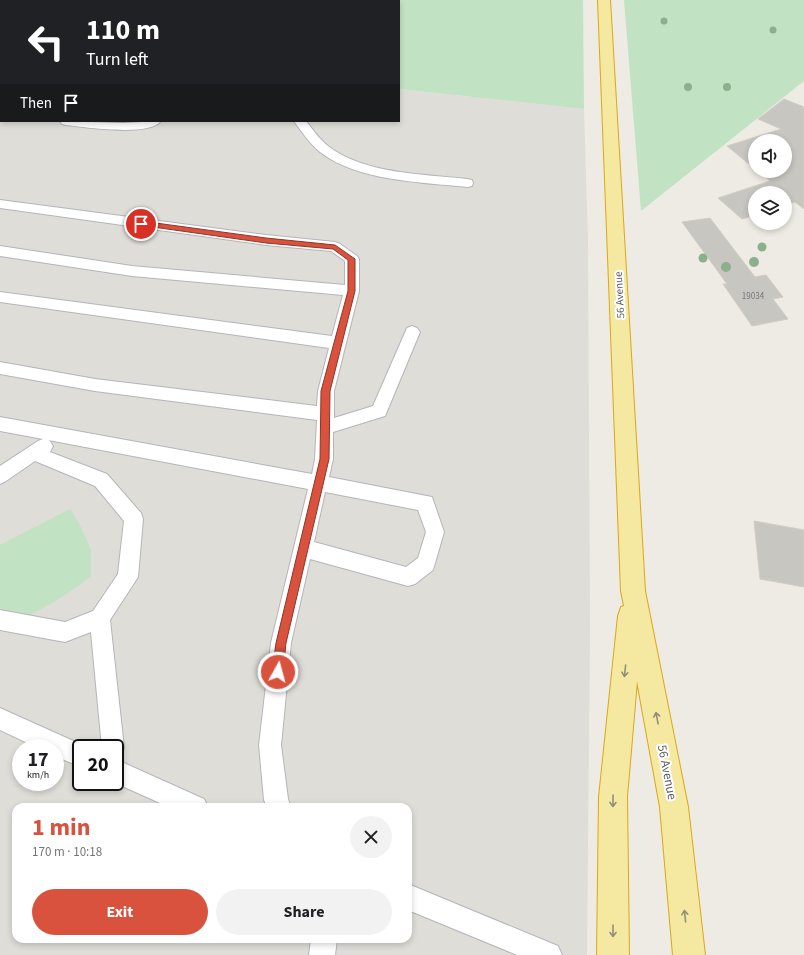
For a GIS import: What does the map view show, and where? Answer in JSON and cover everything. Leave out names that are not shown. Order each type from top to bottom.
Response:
[{"type":"highway","name":"56 Avenue","points":[[604,0],[633,591],[674,807],[689,955]]},
{"type":"highway","name":"56 Avenue","points":[[613,955],[612,797],[633,591]]},
{"type":"lane","points":[[78,122],[126,126],[152,122]]},
{"type":"lane","points":[[301,122],[324,148],[343,160],[373,170],[413,177],[467,183]]},
{"type":"lane","points":[[0,204],[258,239],[335,247],[352,259],[352,291],[326,391],[324,459],[281,643],[270,745],[277,803]]},
{"type":"lane","points":[[0,251],[132,271],[352,291]]},
{"type":"lane","points":[[0,297],[338,343]]},
{"type":"lane","points":[[0,368],[95,385],[325,421],[379,410],[412,332]]},
{"type":"lane","points":[[0,424],[319,482],[425,503],[435,532],[426,564],[408,577],[303,548]]},
{"type":"lane","points":[[0,476],[59,435]]},
{"type":"lane","points":[[0,620],[65,632],[100,618],[128,577],[134,519],[101,480],[34,453]]},
{"type":"lane","points":[[100,618],[112,739]]},
{"type":"lane","points":[[0,719],[72,752]]},
{"type":"lane","points":[[124,773],[187,803]]},
{"type":"lane","points":[[412,899],[549,955]]},
{"type":"lane","points":[[322,955],[324,943]]},
{"type":"shaded area","points":[[400,89],[584,109],[588,241],[590,628],[587,955],[0,955],[0,122],[400,122]]},
{"type":"green space","points":[[400,0],[583,0],[584,109],[400,89]]},
{"type":"green space","points":[[624,0],[804,0],[804,81],[641,211]]},
{"type":"green space","points":[[70,509],[80,525],[91,550],[91,576],[52,603],[11,624],[0,607],[0,545]]},
{"type":"building","points":[[784,99],[804,107],[804,209],[795,202],[792,203],[792,186],[755,186],[770,181],[766,178],[792,178],[792,134],[765,134],[781,129],[758,119]]},
{"type":"building","points":[[748,139],[748,163],[727,146]]},
{"type":"building","points":[[748,188],[748,217],[742,219],[718,198]]},
{"type":"building","points":[[710,218],[755,277],[766,275],[783,297],[773,299],[788,319],[752,326],[723,284],[727,284],[682,222]]},
{"type":"building","points":[[754,521],[804,530],[804,587],[760,579]]},
{"type":"route","points":[[141,224],[335,247],[352,259],[352,291],[326,391],[324,459],[281,643],[278,672]]}]
